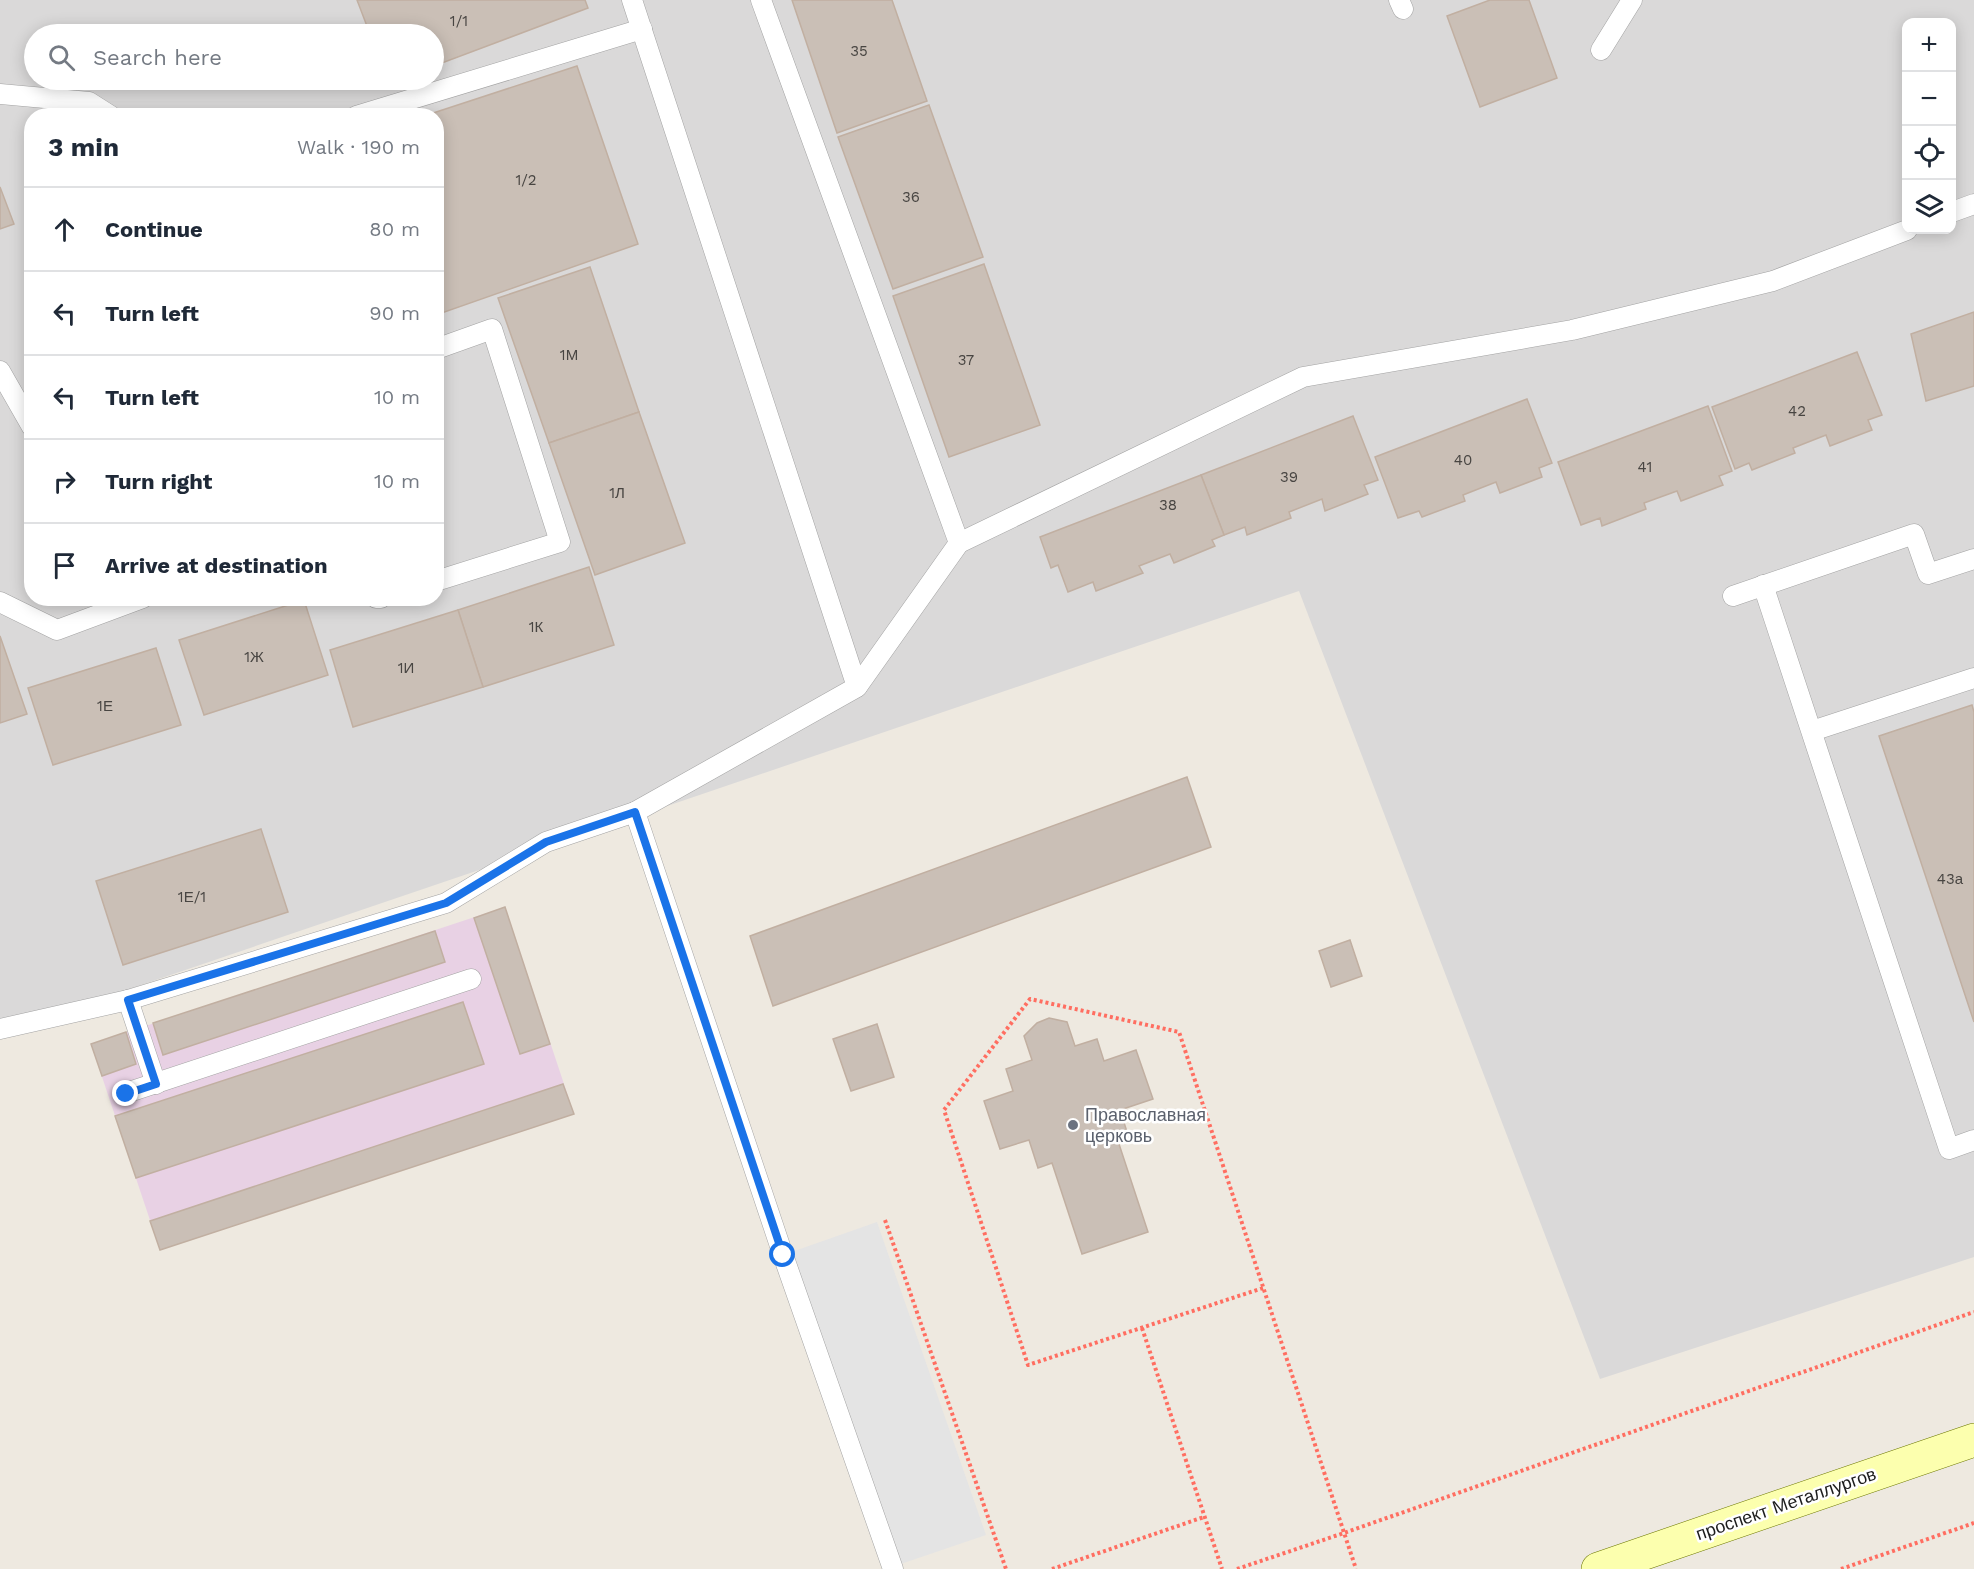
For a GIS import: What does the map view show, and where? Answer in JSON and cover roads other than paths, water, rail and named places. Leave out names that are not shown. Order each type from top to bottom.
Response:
[{"type":"main road","name":"проспект Металлургов","points":[[1598,1569],[1974,1440]]},
{"type":"lane","points":[[632,0],[857,687]]},
{"type":"lane","points":[[761,0],[959,543]]},
{"type":"lane","points":[[1601,50],[1632,0]]},
{"type":"lane","points":[[444,89],[642,28]]},
{"type":"lane","points":[[382,108],[440,90]]},
{"type":"lane","points":[[0,94],[89,102],[98,108]]},
{"type":"lane","points":[[1956,211],[1974,204]]},
{"type":"lane","points":[[0,1029],[128,1000],[446,903],[546,842],[635,812],[857,687],[959,543],[1303,377],[1572,330],[1773,281],[1902,232]]},
{"type":"lane","points":[[444,346],[492,329],[560,542],[444,578]]},
{"type":"lane","points":[[0,371],[24,413]]},
{"type":"lane","points":[[1733,596],[1914,534],[1928,574],[1974,558]]},
{"type":"lane","points":[[1763,585],[1949,1149],[1974,1140]]},
{"type":"lane","points":[[0,602],[57,630],[122,606]]},
{"type":"lane","points":[[1812,731],[1974,678]]},
{"type":"lane","points":[[635,812],[783,1255],[893,1569]]},
{"type":"lane","points":[[126,1094],[471,979]]},
{"type":"lane","points":[[128,1000],[156,1084]]},
{"type":"place","name":"Православная церковь","points":[[1073,1125]]}]
